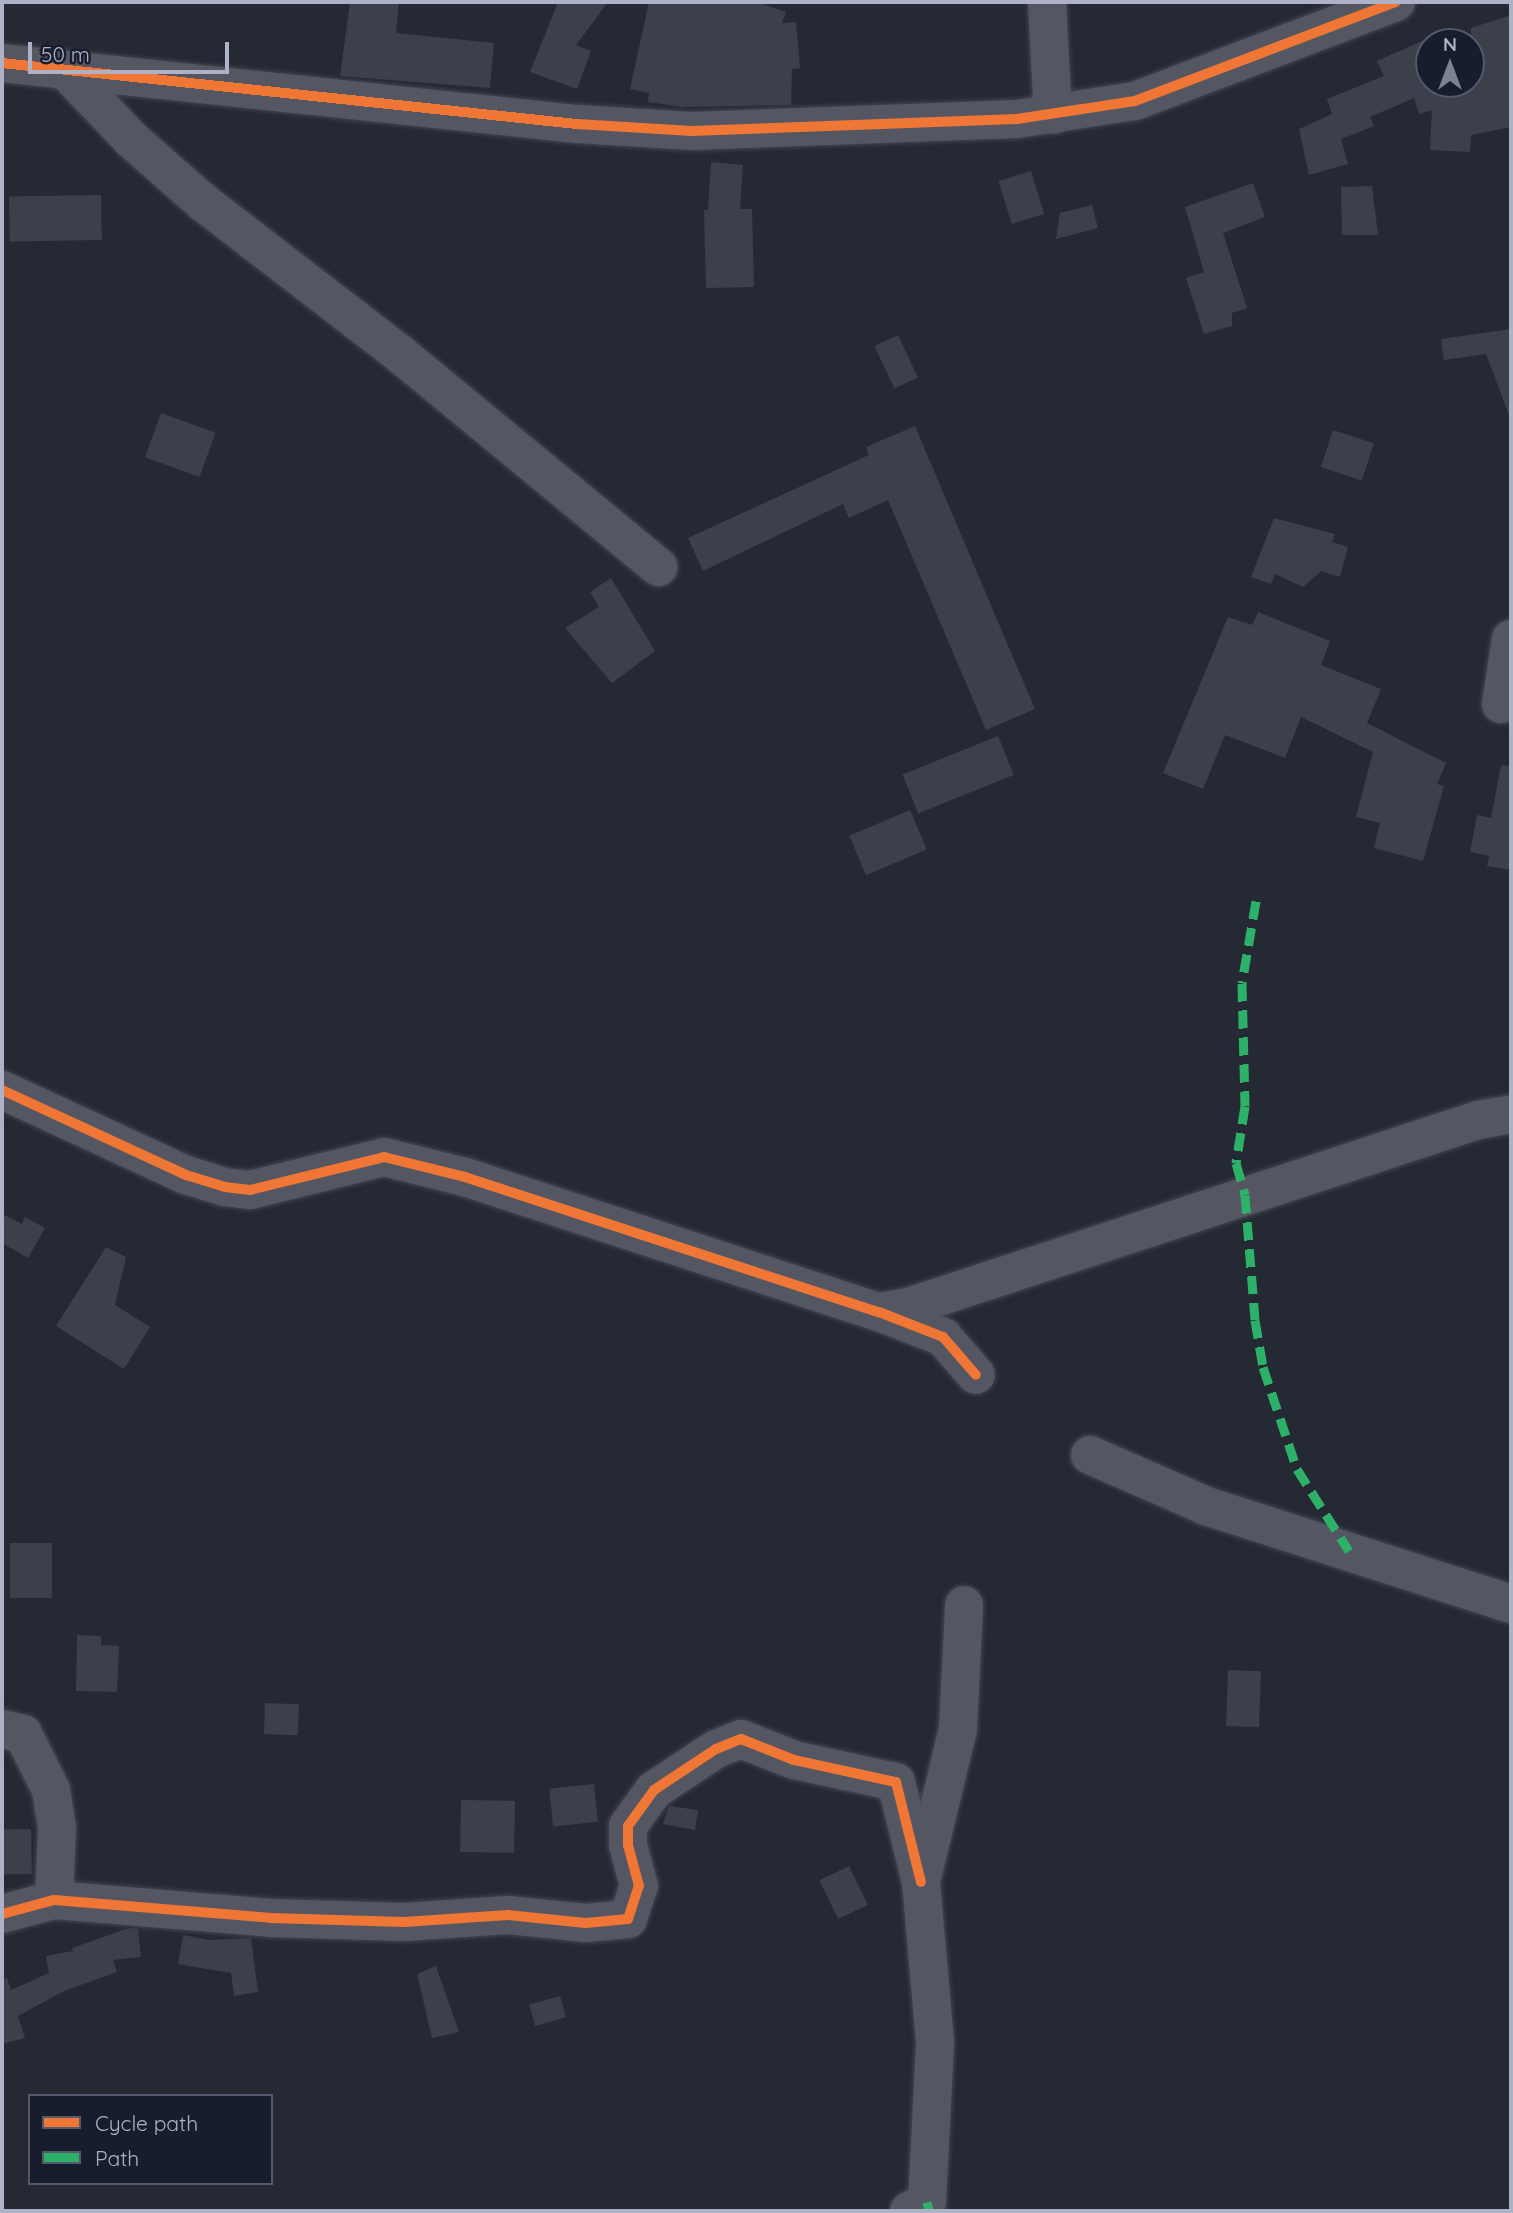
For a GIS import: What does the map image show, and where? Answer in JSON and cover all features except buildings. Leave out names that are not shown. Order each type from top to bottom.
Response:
[{"type":"street","points":[[1048,2],[1053,115]]},
{"type":"street","points":[[2,63],[577,124],[692,131],[1053,115],[1135,101],[1396,2]]},
{"type":"street","points":[[67,72],[132,140],[204,202],[400,354],[658,567]]},
{"type":"street","points":[[1501,704],[1511,639]]},
{"type":"street","points":[[2,1090],[186,1175],[225,1187],[250,1190],[384,1157],[594,1216],[878,1312],[943,1337],[976,1375]]},
{"type":"street","points":[[878,1312],[908,1307],[1478,1120],[1511,1114]]},
{"type":"street","points":[[1090,1455],[1206,1506],[1511,1604]]},
{"type":"street","points":[[921,1882],[958,1729],[964,1605]]},
{"type":"street","points":[[2,1729],[23,1734],[51,1790],[57,1826],[54,1900]]},
{"type":"street","points":[[2,1914],[54,1900],[284,1918],[404,1922],[508,1914],[586,1923],[628,1919],[639,1886],[628,1845],[628,1826],[654,1790],[716,1749],[741,1739],[794,1760],[895,1782],[921,1882],[935,2042],[927,2202],[909,2211]]},
{"type":"marked path","points":[[1256,901],[1242,983],[1245,1106],[1236,1163],[1245,1195],[1255,1320],[1263,1367],[1297,1469],[1349,1551]]},
{"type":"marked path","points":[[927,2202],[929,2211]]},
{"type":"cycle path","points":[[2,63],[577,124],[692,131],[1017,119],[1135,101],[1396,2]]},
{"type":"cycle path","points":[[2,1090],[186,1175],[225,1187],[250,1190],[384,1157],[465,1177],[879,1312],[943,1337],[976,1375]]},
{"type":"cycle path","points":[[2,1914],[54,1900],[271,1918],[404,1922],[508,1915],[586,1923],[628,1919],[639,1886],[628,1845],[628,1826],[654,1790],[716,1749],[741,1739],[794,1760],[896,1782],[921,1882]]}]
